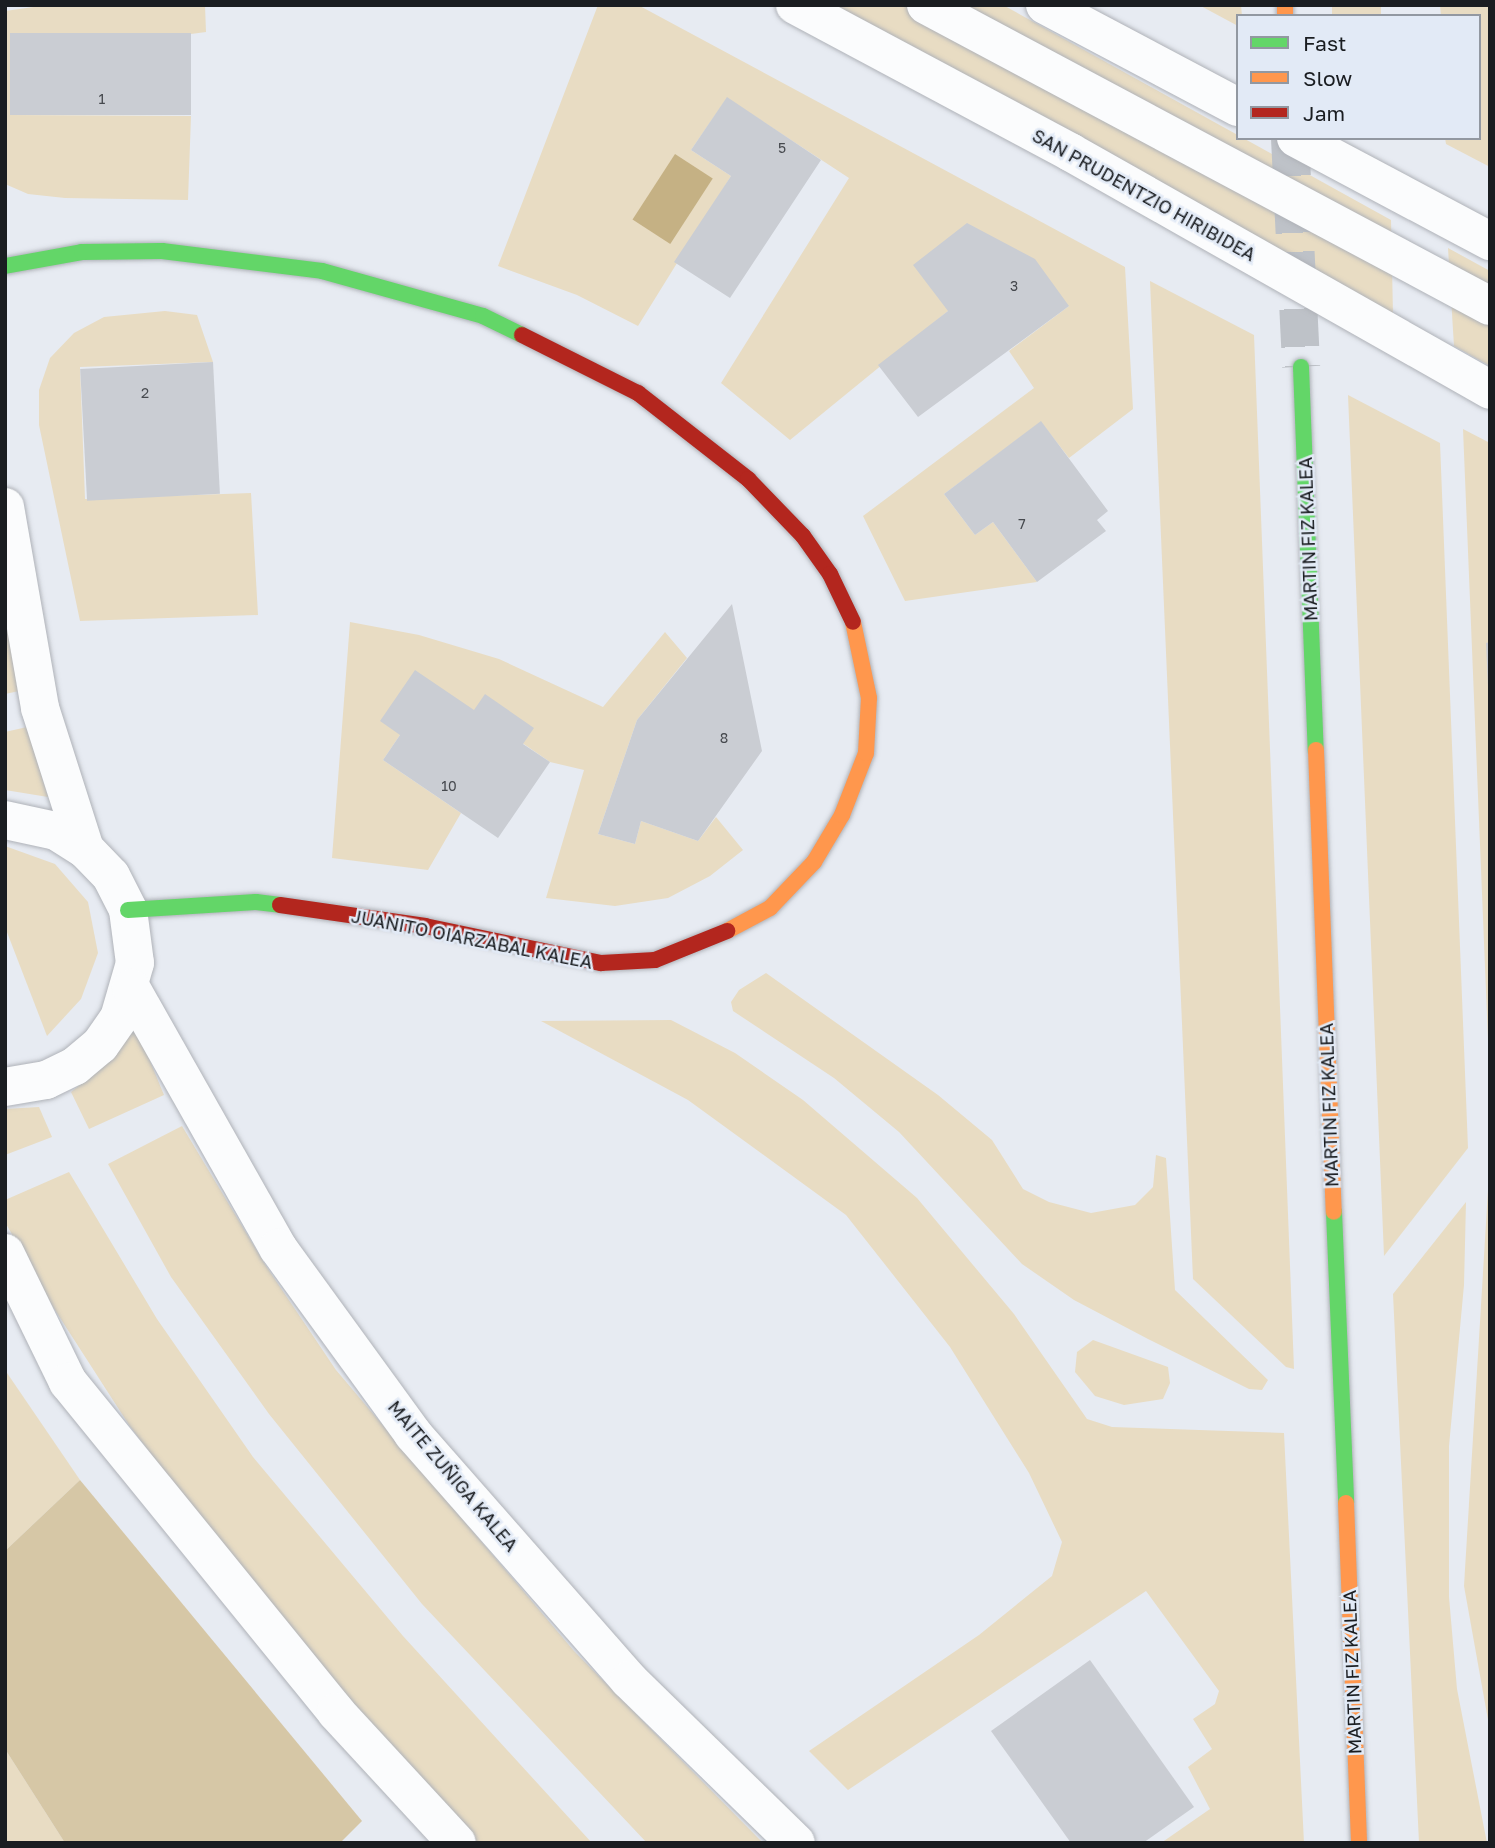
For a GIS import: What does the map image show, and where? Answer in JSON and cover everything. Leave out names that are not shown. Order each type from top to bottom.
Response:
[{"type":"street","name":"SAN PRUDENTZIO HIRIBIDEA","points":[[795,5],[1070,152],[1490,390]]},
{"type":"street","points":[[926,5],[1490,306]]},
{"type":"street","points":[[1045,5],[1236,106]]},
{"type":"street","points":[[1300,140],[1490,241]]},
{"type":"street","name":"JUANITO OIARZABAL KALEA","points":[[5,266],[82,252],[162,251],[322,271],[483,316],[638,393],[748,479],[803,536],[830,574],[855,624],[869,698],[866,753],[842,815],[814,862],[771,908],[655,960],[601,963],[425,926],[256,902],[128,910]]},
{"type":"street","name":"MARTIN FIZ KALEA","points":[[1301,368],[1359,1843]]},
{"type":"street","points":[[5,507],[40,708],[85,849]]},
{"type":"street","points":[[5,820],[57,831],[85,849],[111,876],[128,910],[134,938],[131,988],[119,1018],[100,1045],[75,1066],[46,1080],[5,1087]]},
{"type":"street","name":"MAITE ZUÑIGA KALEA","points":[[131,988],[278,1248],[413,1434],[629,1680],[796,1843]]},
{"type":"street","points":[[5,1253],[68,1382],[336,1712],[457,1843]]},
{"type":"shaded area","points":[[48,5],[205,5],[206,32],[10,34],[11,115],[191,116],[188,200],[65,198],[28,194],[5,184],[5,11]]},
{"type":"shaded area","points":[[598,5],[638,5],[1125,267],[1133,409],[1069,458],[1041,422],[944,494],[975,535],[993,522],[1037,582],[905,601],[863,516],[1034,388],[1009,351],[1069,306],[948,311],[790,440],[721,383],[849,178],[727,98],[691,150],[731,176],[638,326],[577,295],[498,266]]},
{"type":"shaded area","points":[[825,5],[1003,5],[1236,134],[1236,140],[1247,140],[1391,220],[1393,315]]},
{"type":"shaded area","points":[[1199,5],[1241,5],[1242,14],[1236,14],[1236,25]]},
{"type":"shaded area","points":[[1332,5],[1381,5],[1381,14],[1332,14]]},
{"type":"shaded area","points":[[1440,5],[1490,5],[1490,167],[1446,144],[1445,140],[1481,140],[1481,14],[1441,14]]},
{"type":"shaded area","points":[[675,154],[713,179],[670,244],[633,219]]},
{"type":"shaded area","points":[[1448,248],[1490,271],[1490,366],[1454,346]]},
{"type":"shaded area","points":[[1150,281],[1254,335],[1294,1369],[1286,1367],[1193,1279]]},
{"type":"shaded area","points":[[165,311],[197,315],[213,362],[80,367],[85,499],[251,493],[258,615],[80,621],[39,425],[39,390],[50,358],[74,333],[104,317]]},
{"type":"shaded area","points":[[1348,395],[1440,443],[1468,1148],[1384,1256]]},
{"type":"shaded area","points":[[1463,429],[1490,443],[1490,1089]]},
{"type":"shaded area","points":[[5,606],[24,690],[5,694]]},
{"type":"shaded area","points":[[350,622],[419,635],[499,659],[603,707],[665,632],[687,658],[637,720],[598,834],[635,844],[641,821],[698,841],[716,817],[743,850],[710,876],[668,898],[615,906],[546,898],[584,770],[550,762],[474,710],[400,735],[383,760],[461,813],[428,870],[332,858]]},
{"type":"shaded area","points":[[27,727],[48,797],[5,790],[5,732]]},
{"type":"shaded area","points":[[5,846],[55,864],[88,902],[98,953],[81,999],[47,1036],[5,927]]},
{"type":"shaded area","points":[[766,973],[938,1095],[992,1140],[1023,1189],[1049,1202],[1091,1213],[1135,1205],[1153,1187],[1156,1155],[1166,1158],[1175,1290],[1268,1380],[1262,1390],[1249,1389],[1148,1339],[1074,1300],[1022,1264],[899,1132],[834,1078],[733,1011],[731,1002],[739,990]]},
{"type":"shaded area","points":[[671,1020],[735,1053],[803,1100],[917,1198],[1014,1314],[1087,1419],[1112,1427],[1284,1433],[1304,1843],[1161,1843],[1210,1809],[1188,1767],[1212,1749],[1193,1719],[1215,1704],[1219,1691],[1146,1591],[848,1790],[809,1751],[979,1635],[1052,1576],[1062,1542],[1029,1473],[950,1347],[846,1215],[688,1100],[541,1021]]},
{"type":"shaded area","points":[[136,1027],[164,1095],[89,1129],[71,1092],[110,1061]]},
{"type":"shaded area","points":[[39,1107],[52,1137],[5,1155],[5,1109]]},
{"type":"shaded area","points":[[182,1126],[266,1266],[336,1370],[574,1651],[763,1843],[647,1843],[422,1604],[269,1414],[171,1277],[108,1164]]},
{"type":"shaded area","points":[[1490,1157],[1490,1731],[1464,1586]]},
{"type":"shaded area","points":[[69,1172],[157,1319],[253,1457],[403,1636],[592,1843],[476,1843],[254,1590],[129,1425],[53,1307],[5,1222],[5,1200]]},
{"type":"shaded area","points":[[1466,1202],[1464,1285],[1449,1446],[1449,1597],[1457,1689],[1487,1843],[1419,1843],[1393,1294]]},
{"type":"shaded area","points":[[1093,1340],[1168,1367],[1170,1383],[1163,1399],[1124,1405],[1095,1396],[1075,1372],[1077,1352]]},
{"type":"shaded area","points":[[5,1370],[80,1480],[5,1551]]},
{"type":"shaded area","points":[[80,1480],[362,1821],[340,1843],[65,1843],[5,1749],[5,1551]]},
{"type":"shaded area","points":[[5,1749],[65,1843],[5,1843]]},
{"type":"building","points":[[10,33],[191,33],[191,115],[10,115]]},
{"type":"building","points":[[727,97],[821,160],[730,298],[674,262],[731,176],[691,150]]},
{"type":"building","points":[[967,223],[1035,259],[1069,306],[918,417],[878,365],[948,311],[913,265]]},
{"type":"building","points":[[213,362],[220,494],[87,501],[80,369]]},
{"type":"building","points":[[1041,421],[1108,511],[1097,520],[1106,531],[1037,582],[993,522],[975,535],[944,494]]},
{"type":"building","points":[[732,604],[762,751],[698,841],[641,821],[635,844],[598,834],[637,720]]},
{"type":"building","points":[[1490,642],[1490,687],[1488,687],[1486,643]]},
{"type":"building","points":[[415,670],[474,710],[485,694],[534,728],[523,744],[550,762],[498,838],[383,760],[400,735],[380,721]]},
{"type":"building","points":[[1090,1660],[1194,1807],[1143,1843],[1071,1843],[991,1731]]},
{"type":"tunnel","points":[[1290,140],[1301,367]]},
{"type":"traffic: fast","points":[[5,266],[82,252],[162,251],[322,271],[483,316],[522,335]]},
{"type":"traffic: fast","points":[[1301,367],[1316,750]]},
{"type":"traffic: fast","points":[[128,910],[256,902],[280,905]]},
{"type":"traffic: fast","points":[[1334,1212],[1346,1503]]},
{"type":"traffic: slow","points":[[1285,5],[1285,14]]},
{"type":"traffic: slow","points":[[727,931],[770,908],[814,862],[842,815],[866,753],[869,698],[853,622]]},
{"type":"traffic: slow","points":[[1316,750],[1334,1212]]},
{"type":"traffic: slow","points":[[1346,1503],[1359,1843]]},
{"type":"traffic: jam","points":[[522,335],[638,393],[748,479],[803,536],[830,574],[853,622]]},
{"type":"traffic: jam","points":[[280,905],[425,926],[601,963],[655,960],[727,931]]}]
